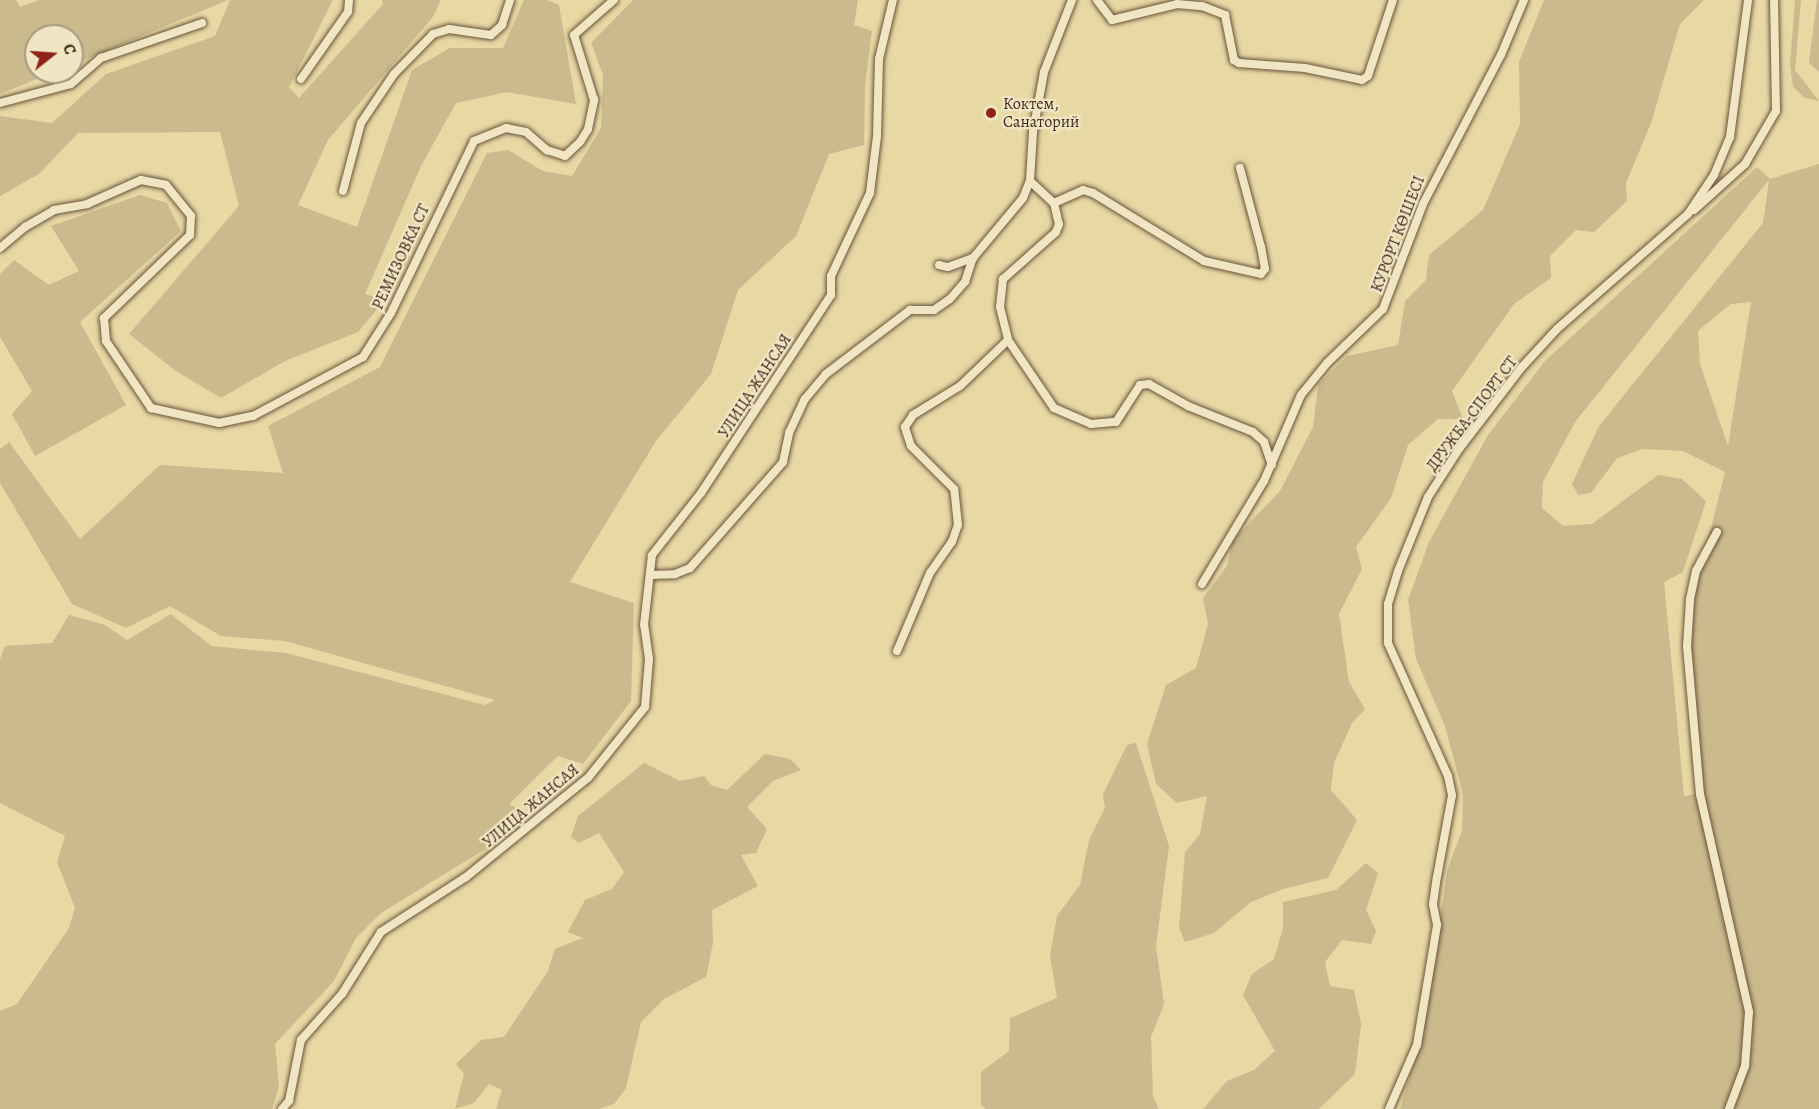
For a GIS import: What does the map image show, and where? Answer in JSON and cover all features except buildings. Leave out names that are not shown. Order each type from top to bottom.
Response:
[{"type":"street","points":[[300,79],[348,12],[349,0]]},
{"type":"street","points":[[343,191],[361,123],[400,67],[433,34],[449,28],[491,35],[502,25],[510,0]]},
{"type":"street","name":"РЕМИЗОВКА СТ","points":[[0,249],[25,226],[54,210],[87,204],[141,180],[166,185],[191,216],[190,235],[104,318],[102,328],[106,341],[151,408],[219,423],[253,416],[363,357],[391,313],[474,141],[506,128],[526,132],[547,150],[565,156],[580,142],[588,129],[594,100],[574,35],[614,0]]},
{"type":"street","name":"УЛИЦА ЖАНСАЯ","points":[[282,1109],[289,1101],[301,1040],[342,994],[381,932],[466,877],[588,778],[645,707],[649,659],[644,625],[652,555],[701,493],[830,296],[831,276],[870,193],[877,136],[879,58],[893,0]]},
{"type":"street","points":[[650,575],[675,574],[690,568],[783,462],[789,433],[805,399],[826,374],[910,310],[934,310],[950,299],[965,282],[973,258],[1023,198],[1030,181],[1033,132],[1044,72],[1072,0]]},
{"type":"street","points":[[1097,0],[1112,20],[1177,4],[1202,6],[1226,15],[1234,60],[1239,63],[1305,68],[1362,80],[1368,76],[1392,0]]},
{"type":"street","name":"КУРОРТ КӨШЕСІ","points":[[1202,584],[1272,465],[1290,414],[1312,380],[1383,309],[1439,168],[1501,55],[1524,0]]},
{"type":"street","name":"ДРУЖБА-СПОРТ СТ","points":[[1389,1109],[1417,1045],[1437,925],[1433,904],[1452,804],[1448,776],[1388,643],[1388,604],[1398,571],[1428,497],[1459,449],[1522,367],[1557,329],[1688,214],[1714,175],[1730,137],[1748,0]]},
{"type":"street","points":[[1688,214],[1745,165],[1776,111],[1774,0]]},
{"type":"street","points":[[0,103],[71,84],[101,58],[201,23]]},
{"type":"street","points":[[1054,203],[1083,190],[1093,193],[1204,261],[1261,274],[1265,269],[1261,247],[1240,168]]},
{"type":"street","points":[[1030,181],[1054,203],[1059,224],[1056,232],[1003,279],[1000,307],[1008,340],[1047,400],[1074,420],[1091,424],[1116,422],[1140,385],[1149,384],[1188,405],[1252,432],[1263,442],[1272,465]]},
{"type":"street","points":[[939,265],[948,267],[973,258]]},
{"type":"street","points":[[897,651],[930,573],[952,542],[958,525],[952,485],[911,446],[905,427],[913,415],[960,386],[1008,340]]},
{"type":"street","points":[[1717,532],[1696,571],[1687,645],[1700,794],[1749,1012],[1745,1066],[1729,1109]]},
{"type":"shaded area","points":[[0,0],[16,0],[20,7],[39,0],[228,0],[84,60],[84,24],[24,24],[25,84],[0,94]]},
{"type":"shaded area","points":[[230,0],[333,0],[289,87],[299,98],[383,4],[382,0],[441,0],[433,17],[328,140],[298,205],[357,227],[412,70],[450,48],[503,48],[524,0],[547,0],[559,5],[576,104],[507,92],[456,103],[421,166],[365,294],[385,300],[358,332],[285,361],[221,398],[176,371],[129,334],[239,206],[220,132],[78,133],[39,174],[0,196],[0,116],[52,123],[106,74],[215,36]]},
{"type":"shaded area","points":[[633,0],[858,0],[854,25],[872,31],[865,85],[864,145],[829,154],[796,236],[738,290],[711,374],[656,441],[570,582],[634,603],[631,701],[583,764],[558,756],[509,804],[528,814],[518,829],[381,913],[356,938],[334,981],[275,1044],[279,1086],[272,1109],[0,1109],[0,1011],[17,1004],[69,928],[75,908],[57,862],[65,836],[0,803],[0,659],[5,646],[52,643],[69,615],[105,625],[127,640],[171,614],[211,646],[286,653],[485,705],[495,700],[285,641],[221,636],[170,606],[126,628],[72,604],[0,483],[0,449],[9,442],[80,539],[160,465],[283,473],[268,426],[380,367],[487,153],[508,150],[543,171],[572,176],[601,128],[603,75],[591,43]]},
{"type":"shaded area","points":[[1544,0],[1704,0],[1680,24],[1651,123],[1626,183],[1627,201],[1594,232],[1576,230],[1550,256],[1551,278],[1514,304],[1452,391],[1463,419],[1438,419],[1408,445],[1391,498],[1356,547],[1362,569],[1339,614],[1349,682],[1365,709],[1352,723],[1334,763],[1331,790],[1357,820],[1328,878],[1283,889],[1251,902],[1214,933],[1185,942],[1179,928],[1185,852],[1200,834],[1207,796],[1177,803],[1156,784],[1147,744],[1166,685],[1196,668],[1208,624],[1203,598],[1227,566],[1232,541],[1280,491],[1313,427],[1318,385],[1347,356],[1398,345],[1405,301],[1426,280],[1429,255],[1483,210],[1520,124],[1519,62]]},
{"type":"shaded area","points":[[1795,0],[1801,0],[1795,70],[1819,101],[1805,98],[1793,87],[1790,65]]},
{"type":"shaded area","points":[[1817,0],[1819,0],[1819,72],[1809,63]]},
{"type":"shaded area","points":[[1819,164],[1819,1109],[1400,1109],[1425,1024],[1447,871],[1462,830],[1463,794],[1445,726],[1416,659],[1408,600],[1429,542],[1488,435],[1545,361],[1757,167],[1770,179]],"holes":[[[1769,180],[1763,223],[1599,426],[1572,484],[1578,495],[1591,493],[1617,458],[1643,449],[1683,451],[1725,472],[1688,621],[1703,793],[1684,796],[1664,582],[1683,572],[1706,501],[1682,479],[1658,475],[1592,524],[1563,526],[1542,508],[1543,482],[1575,422]],[[1751,302],[1728,446],[1700,364],[1698,331],[1731,304]]]},
{"type":"shaded area","points":[[140,195],[167,203],[181,231],[80,322],[126,405],[35,456],[12,414],[32,391],[0,337],[0,274],[14,260],[49,285],[79,271],[51,226]]},
{"type":"shaded area","points":[[1136,743],[1169,846],[1156,946],[1164,1004],[1151,1037],[1153,1097],[1159,1109],[985,1109],[981,1104],[981,1072],[1009,1051],[1010,1018],[1057,998],[1050,955],[1057,916],[1080,885],[1089,840],[1105,808],[1103,794],[1127,745]]},
{"type":"shaded area","points":[[765,754],[790,759],[801,770],[773,781],[747,807],[767,829],[756,853],[741,855],[758,886],[712,910],[713,943],[706,977],[664,999],[641,1022],[626,1088],[614,1104],[599,1109],[496,1109],[502,1090],[489,1084],[474,1103],[455,1109],[464,1074],[456,1064],[481,1040],[504,1037],[548,971],[555,949],[583,938],[568,932],[585,900],[612,889],[624,872],[599,833],[579,843],[571,837],[578,816],[644,763],[680,781],[704,776],[711,785],[727,790]]},
{"type":"shaded area","points":[[1366,863],[1378,873],[1366,910],[1376,931],[1371,944],[1342,940],[1325,962],[1330,986],[1354,990],[1361,1024],[1355,1074],[1319,1109],[1203,1109],[1227,1081],[1254,1070],[1275,1051],[1243,995],[1252,974],[1274,959],[1283,928],[1283,902],[1336,890]]},
{"type":"place","name":"Коктем, Санаторий","points":[[991,113]]}]
